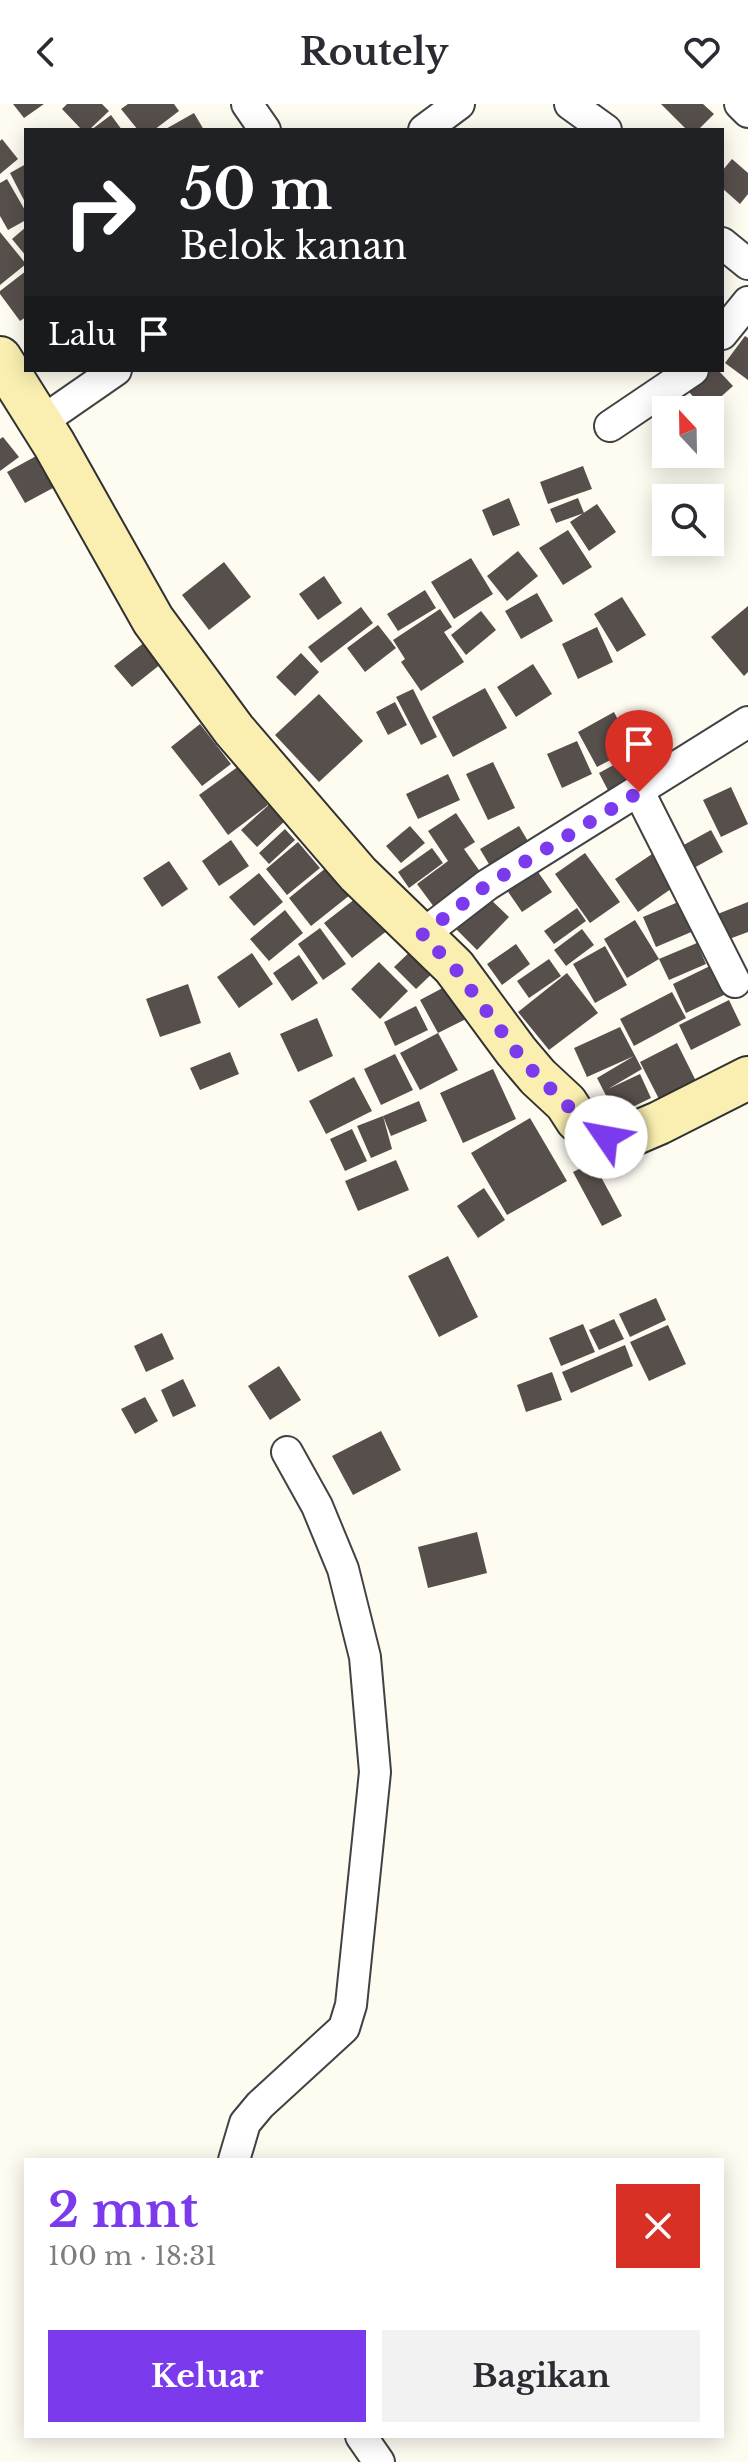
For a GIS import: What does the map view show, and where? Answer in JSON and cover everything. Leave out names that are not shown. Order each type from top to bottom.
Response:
[{"type":"street","points":[[247,104],[264,128]]},
{"type":"street","points":[[427,128],[459,104]]},
{"type":"street","points":[[570,104],[605,119]]},
{"type":"street","points":[[740,104],[748,112]]},
{"type":"street","points":[[724,245],[748,264]]},
{"type":"street","points":[[724,332],[748,302]]},
{"type":"street","points":[[0,358],[41,422],[153,620],[234,730],[358,874],[454,967],[538,1077],[566,1103],[577,1120],[592,1132],[606,1137],[631,1135],[748,1078]]},
{"type":"street","points":[[41,422],[113,372]]},
{"type":"street","points":[[610,426],[690,372]]},
{"type":"street","points":[[422,935],[487,885],[748,722]]},
{"type":"street","points":[[639,792],[735,982]]},
{"type":"street","points":[[235,2158],[245,2123],[260,2105],[344,2028],[351,2005],[375,1772],[365,1657],[343,1569],[317,1506],[287,1452]]},
{"type":"street","points":[[362,2438],[379,2462]]},
{"type":"building","points":[[13,104],[44,104],[24,118]]},
{"type":"building","points":[[67,104],[102,104],[109,111],[91,128],[80,128],[62,109]]},
{"type":"building","points":[[128,104],[174,104],[179,111],[157,128],[136,128],[121,109]]},
{"type":"building","points":[[661,104],[703,104],[714,114],[700,128],[685,128]]},
{"type":"building","points":[[194,113],[203,128],[168,128]]},
{"type":"building","points":[[111,115],[121,128],[94,128]]},
{"type":"building","points":[[2,139],[18,159],[0,174],[0,141]]},
{"type":"building","points":[[732,159],[748,173],[748,194],[740,204],[724,190],[724,169]]},
{"type":"building","points":[[24,165],[24,200],[10,173]]},
{"type":"building","points":[[7,179],[24,209],[24,221],[8,230],[0,216],[0,183]]},
{"type":"building","points":[[24,229],[24,254],[12,239]]},
{"type":"building","points":[[0,232],[24,266],[0,285]]},
{"type":"building","points":[[24,273],[24,318],[20,321],[0,291]]},
{"type":"building","points":[[745,336],[748,338],[748,380],[725,363]]},
{"type":"building","points":[[708,372],[720,372],[733,386],[722,396],[693,396],[688,391]]},
{"type":"building","points":[[3,437],[19,457],[0,471],[0,439]]},
{"type":"building","points":[[49,449],[66,481],[25,503],[7,472]]},
{"type":"building","points":[[583,466],[592,489],[548,504],[540,482]]},
{"type":"building","points":[[509,498],[520,525],[493,536],[482,510]]},
{"type":"building","points":[[578,498],[584,513],[556,523],[550,509]]},
{"type":"building","points":[[597,504],[616,532],[589,551],[570,522]]},
{"type":"building","points":[[568,530],[592,567],[563,585],[539,548]]},
{"type":"building","points":[[518,551],[538,576],[507,601],[487,576]]},
{"type":"building","points":[[471,558],[493,594],[454,619],[431,582]]},
{"type":"building","points":[[224,562],[251,597],[209,630],[182,595]]},
{"type":"building","points":[[324,576],[342,603],[318,620],[299,594]]},
{"type":"building","points":[[425,590],[436,608],[398,631],[387,614]]},
{"type":"building","points":[[537,593],[553,621],[521,639],[505,611]]},
{"type":"building","points":[[622,597],[646,635],[617,652],[594,614]]},
{"type":"building","points":[[748,606],[748,672],[744,676],[711,637]]},
{"type":"building","points":[[361,607],[373,623],[321,663],[308,647]]},
{"type":"building","points":[[440,609],[452,627],[444,632],[464,662],[421,691],[401,662],[405,659],[393,640]]},
{"type":"building","points":[[481,611],[496,630],[466,655],[451,635]]},
{"type":"building","points":[[378,625],[396,648],[365,672],[347,648]]},
{"type":"building","points":[[597,627],[613,662],[578,679],[562,644]]},
{"type":"building","points":[[154,635],[171,656],[132,687],[114,666]]},
{"type":"building","points":[[301,653],[319,672],[295,696],[276,677]]},
{"type":"building","points":[[533,664],[552,694],[516,717],[497,687]]},
{"type":"building","points":[[485,688],[507,728],[453,757],[432,717]]},
{"type":"building","points":[[413,689],[437,737],[421,745],[396,697]]},
{"type":"building","points":[[319,694],[363,741],[319,782],[275,735]]},
{"type":"building","points":[[395,702],[407,725],[388,735],[376,712]]},
{"type":"building","points":[[614,712],[633,748],[597,767],[578,732]]},
{"type":"building","points":[[200,724],[231,764],[202,786],[171,747]]},
{"type":"building","points":[[577,741],[592,774],[562,788],[547,754]]},
{"type":"building","points":[[630,756],[644,781],[612,798],[599,773]]},
{"type":"building","points":[[493,762],[515,808],[488,820],[466,774]]},
{"type":"building","points":[[239,766],[268,805],[228,835],[199,795]]},
{"type":"building","points":[[448,774],[460,800],[418,819],[406,794]]},
{"type":"building","points":[[731,787],[748,824],[721,837],[703,800]]},
{"type":"building","points":[[272,802],[287,819],[257,847],[241,830]]},
{"type":"building","points":[[456,813],[475,842],[464,849],[486,880],[440,915],[417,884],[448,861],[428,831]]},
{"type":"building","points":[[410,826],[425,843],[401,863],[386,846]]},
{"type":"building","points":[[519,826],[535,853],[496,876],[480,849]]},
{"type":"building","points":[[285,829],[295,840],[269,864],[259,853]]},
{"type":"building","points":[[711,830],[723,852],[692,869],[680,847]]},
{"type":"building","points":[[231,840],[249,866],[219,886],[202,861]]},
{"type":"building","points":[[298,842],[320,868],[287,895],[266,869]]},
{"type":"building","points":[[432,848],[443,863],[409,888],[398,872]]},
{"type":"building","points":[[655,852],[678,884],[638,912],[615,879]]},
{"type":"building","points":[[585,853],[620,902],[590,923],[555,874]]},
{"type":"building","points":[[169,861],[188,889],[162,907],[143,878]]},
{"type":"building","points":[[531,862],[552,892],[522,912],[502,883]]},
{"type":"building","points":[[327,867],[350,895],[311,926],[289,898]]},
{"type":"building","points":[[259,873],[283,902],[254,926],[229,897]]},
{"type":"building","points":[[360,895],[388,930],[352,958],[324,923]]},
{"type":"building","points":[[487,896],[509,917],[477,950],[455,928]]},
{"type":"building","points":[[690,897],[703,927],[656,947],[643,917]]},
{"type":"building","points":[[748,902],[748,932],[721,942],[710,917]]},
{"type":"building","points":[[577,908],[586,921],[554,944],[544,931]]},
{"type":"building","points":[[285,910],[303,933],[269,961],[250,939]]},
{"type":"building","points":[[635,920],[659,959],[627,978],[604,939]]},
{"type":"building","points":[[320,928],[346,964],[323,980],[298,944]]},
{"type":"building","points":[[582,929],[594,945],[566,966],[554,950]]},
{"type":"building","points":[[697,943],[706,964],[669,980],[659,959]]},
{"type":"building","points":[[516,944],[530,964],[502,985],[487,964]]},
{"type":"building","points":[[416,946],[438,968],[416,989],[394,967]]},
{"type":"building","points":[[605,946],[627,985],[595,1003],[573,964]]},
{"type":"building","points":[[252,953],[273,984],[239,1008],[217,977]]},
{"type":"building","points":[[299,955],[318,983],[292,1001],[273,973]]},
{"type":"building","points":[[549,959],[561,976],[529,998],[517,981]]},
{"type":"building","points":[[379,962],[408,991],[380,1019],[351,989]]},
{"type":"building","points":[[712,965],[726,994],[686,1013],[673,984]]},
{"type":"building","points":[[567,973],[598,1013],[549,1050],[518,1012]]},
{"type":"building","points":[[452,983],[470,1017],[438,1033],[420,1000]]},
{"type":"building","points":[[188,984],[201,1023],[160,1037],[146,999]]},
{"type":"building","points":[[672,992],[686,1018],[634,1046],[620,1019]]},
{"type":"building","points":[[729,1000],[741,1025],[691,1050],[679,1025]]},
{"type":"building","points":[[416,1006],[428,1030],[395,1046],[384,1022]]},
{"type":"building","points":[[317,1018],[333,1056],[298,1072],[280,1034]]},
{"type":"building","points":[[620,1027],[642,1069],[608,1089],[640,1074],[651,1098],[616,1115],[597,1078],[634,1056],[587,1077],[574,1048]]},
{"type":"building","points":[[438,1033],[458,1070],[420,1090],[400,1053]]},
{"type":"building","points":[[677,1043],[696,1081],[659,1099],[640,1062]]},
{"type":"building","points":[[230,1052],[239,1074],[200,1090],[190,1068]]},
{"type":"building","points":[[395,1054],[413,1090],[381,1105],[364,1069]]},
{"type":"building","points":[[493,1069],[516,1119],[463,1143],[440,1093]]},
{"type":"building","points":[[354,1077],[372,1111],[326,1134],[309,1101]]},
{"type":"building","points":[[419,1101],[427,1121],[391,1136],[383,1116]]},
{"type":"building","points":[[383,1116],[392,1149],[371,1158],[357,1126]]},
{"type":"building","points":[[530,1118],[567,1181],[507,1215],[471,1153]]},
{"type":"building","points":[[352,1129],[367,1161],[345,1171],[330,1139]]},
{"type":"building","points":[[396,1160],[409,1190],[358,1211],[345,1181]]},
{"type":"building","points":[[593,1162],[622,1216],[602,1226],[573,1172]]},
{"type":"building","points":[[484,1188],[505,1220],[478,1238],[457,1206]]},
{"type":"building","points":[[448,1256],[478,1317],[439,1337],[408,1276]]},
{"type":"building","points":[[656,1298],[666,1320],[630,1337],[619,1314]]},
{"type":"building","points":[[614,1319],[624,1339],[599,1350],[589,1330]]},
{"type":"building","points":[[583,1324],[595,1352],[561,1366],[549,1338]]},
{"type":"building","points":[[668,1325],[686,1364],[649,1381],[630,1342]]},
{"type":"building","points":[[162,1333],[174,1359],[146,1372],[134,1346]]},
{"type":"building","points":[[625,1345],[633,1366],[571,1393],[562,1372]]},
{"type":"building","points":[[279,1366],[301,1400],[270,1420],[248,1386]]},
{"type":"building","points":[[552,1372],[562,1400],[526,1412],[517,1385]]},
{"type":"building","points":[[183,1379],[196,1406],[173,1417],[161,1390]]},
{"type":"building","points":[[145,1397],[158,1421],[135,1434],[121,1409]]},
{"type":"building","points":[[381,1431],[401,1470],[353,1495],[332,1456]]},
{"type":"building","points":[[477,1532],[487,1573],[428,1588],[418,1547]]},
{"type":"route","points":[[606,1137],[592,1132],[577,1120],[566,1103],[516,1051],[454,967],[422,935],[487,885],[639,792]]}]
